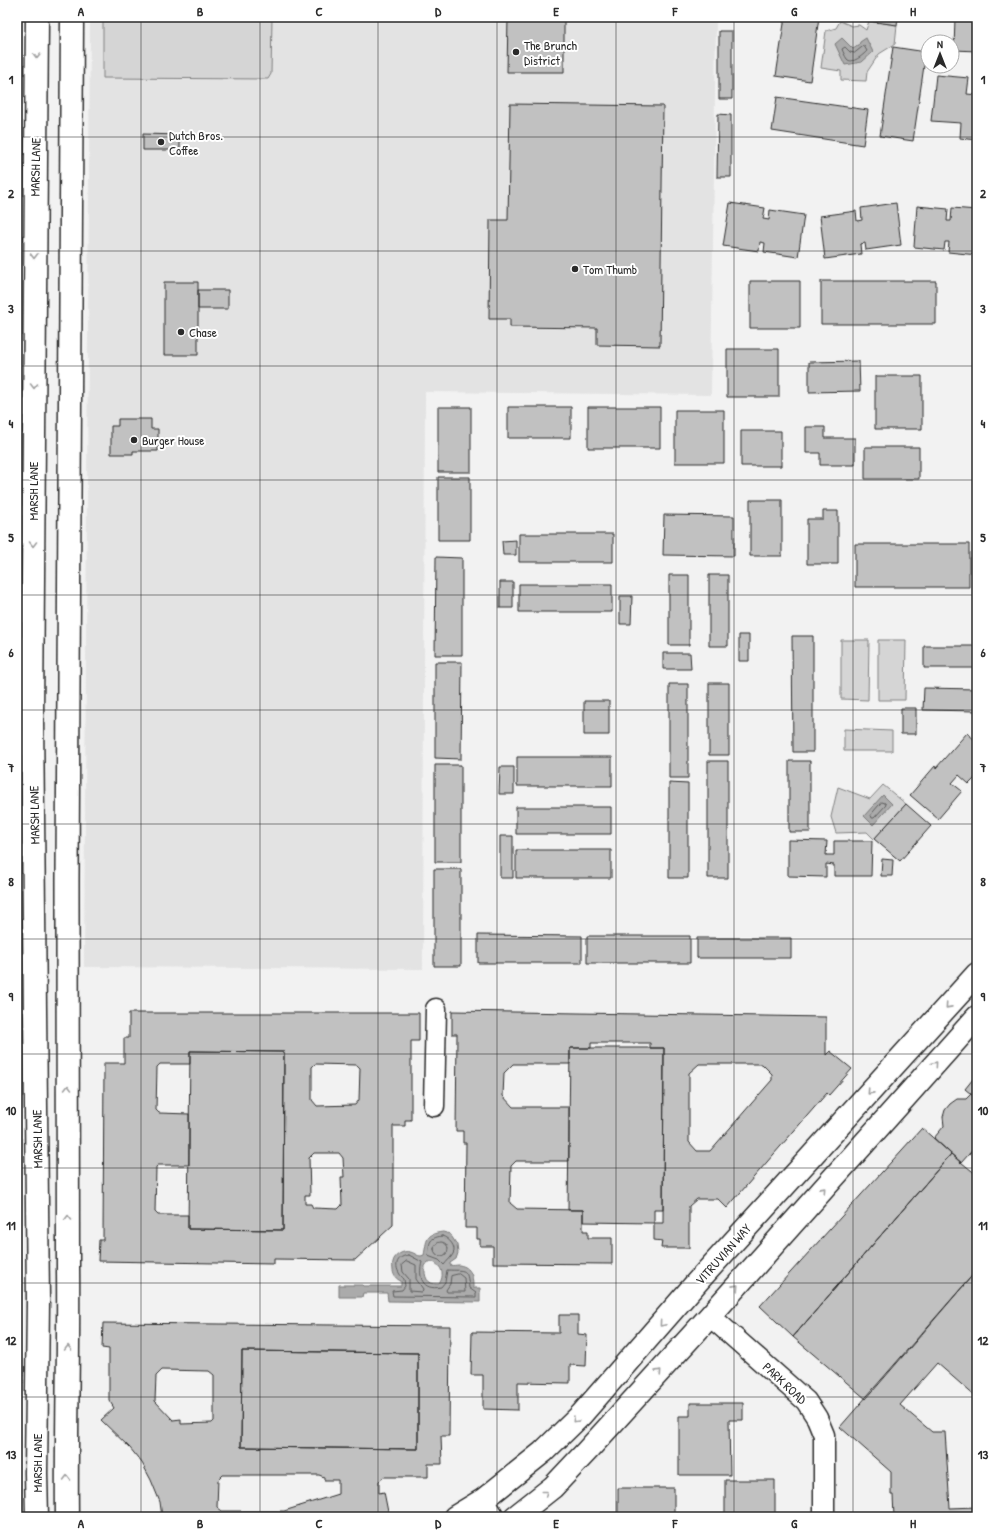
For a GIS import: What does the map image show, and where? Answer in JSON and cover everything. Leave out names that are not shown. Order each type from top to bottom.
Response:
[{"type":"main road","name":"MARSH LANE","points":[[37,17],[32,719],[36,979],[38,1301],[36,1473],[37,1517]]},
{"type":"main road","points":[[68,1515],[67,721],[72,17]]},
{"type":"main road","points":[[35,234],[70,233]]},
{"type":"main road","points":[[32,719],[67,721]]},
{"type":"main road","name":"VITRUVIAN WAY","points":[[455,1517],[488,1508],[581,1415],[687,1294],[977,974]]},
{"type":"main road","points":[[36,979],[67,979]]},
{"type":"main road","points":[[515,1517],[553,1487],[710,1316],[977,1017]]},
{"type":"main road","points":[[687,1294],[710,1316]]},
{"type":"main road","points":[[38,1301],[68,1303]]},
{"type":"street","points":[[434,1106],[436,1009]]},
{"type":"street","name":"PARK ROAD","points":[[710,1316],[806,1401],[817,1418],[824,1435],[824,1517]]},
{"type":"shaded area","points":[[90,17],[716,17],[711,395],[425,392],[423,969],[84,967]]},
{"type":"shaded area","points":[[103,17],[272,17],[271,74],[268,79],[103,78]]},
{"type":"shaded area","points":[[840,21],[852,26],[859,25],[866,30],[869,21],[897,25],[895,44],[879,54],[867,72],[866,81],[841,80],[841,71],[821,68],[826,31],[836,28]]},
{"type":"shaded area","points":[[841,640],[869,640],[868,700],[841,699]]},
{"type":"shaded area","points":[[878,640],[906,640],[905,700],[878,700]]},
{"type":"shaded area","points":[[844,729],[892,731],[892,751],[844,751]]},
{"type":"shaded area","points":[[883,785],[906,804],[874,839],[867,832],[836,833],[831,817],[838,787],[870,799]]},
{"type":"water","points":[[842,38],[853,49],[866,38],[873,52],[862,62],[845,65],[835,44]]},
{"type":"water","points":[[883,795],[892,804],[873,825],[864,816]]},
{"type":"water","points":[[443,1232],[450,1234],[457,1245],[458,1253],[456,1259],[450,1263],[450,1265],[463,1266],[469,1270],[473,1280],[473,1288],[480,1288],[480,1302],[388,1301],[387,1293],[363,1293],[362,1297],[339,1297],[339,1285],[401,1286],[401,1281],[396,1277],[393,1271],[395,1257],[405,1252],[420,1256],[424,1255],[428,1239],[433,1234]],"holes":[[[428,1262],[433,1262],[439,1266],[442,1271],[442,1277],[439,1284],[429,1282],[425,1274],[425,1266]]]},
{"type":"building","points":[[508,17],[564,17],[564,72],[507,72]]},
{"type":"building","points":[[785,17],[819,17],[810,81],[776,76]]},
{"type":"building","points":[[840,17],[898,17],[897,25]]},
{"type":"building","points":[[955,17],[977,17],[977,51],[960,50],[960,34],[954,34]]},
{"type":"building","points":[[719,31],[732,31],[732,99],[719,99]]},
{"type":"building","points":[[893,47],[920,51],[920,74],[923,74],[913,141],[880,136]]},
{"type":"building","points":[[936,75],[969,78],[967,94],[977,95],[977,140],[960,138],[961,123],[931,121]]},
{"type":"building","points":[[777,97],[868,110],[863,145],[772,131]]},
{"type":"building","name":"Tom Thumb","points":[[510,104],[663,106],[660,346],[597,345],[597,328],[510,327],[510,319],[489,319],[490,220],[508,220]]},
{"type":"building","points":[[718,114],[731,115],[731,177],[717,177]]},
{"type":"building","name":"Dutch Bros. Coffee","points":[[143,134],[180,135],[180,150],[143,150]]},
{"type":"building","points":[[730,203],[765,208],[763,219],[769,220],[770,210],[804,215],[798,257],[764,252],[765,243],[760,242],[759,251],[723,246]]},
{"type":"building","points":[[896,203],[901,245],[866,250],[865,243],[860,244],[861,254],[825,259],[820,216],[856,211],[857,221],[862,220],[861,208]]},
{"type":"building","points":[[917,206],[948,209],[947,221],[951,221],[952,208],[977,210],[977,255],[948,252],[949,242],[945,242],[944,250],[914,247]]},
{"type":"building","points":[[750,281],[800,281],[800,328],[750,328]]},
{"type":"building","points":[[821,281],[936,281],[936,324],[821,324]]},
{"type":"building","name":"Chase","points":[[164,282],[198,282],[198,355],[164,355]]},
{"type":"building","points":[[198,290],[228,290],[228,309],[198,309]]},
{"type":"building","points":[[727,349],[779,349],[779,397],[727,397]]},
{"type":"building","points":[[859,361],[860,391],[809,392],[809,362]]},
{"type":"building","points":[[875,376],[922,376],[922,429],[875,429]]},
{"type":"building","points":[[438,407],[471,407],[471,472],[438,472]]},
{"type":"building","points":[[508,407],[571,407],[571,438],[508,438]]},
{"type":"building","points":[[588,407],[660,407],[660,448],[588,448]]},
{"type":"building","points":[[977,408],[977,486],[976,486]]},
{"type":"building","points":[[675,410],[724,410],[724,463],[675,463]]},
{"type":"building","name":"Burger House","points":[[118,419],[151,419],[151,429],[158,429],[158,451],[133,451],[133,454],[111,454],[111,426],[118,426]]},
{"type":"building","points":[[806,427],[825,427],[825,438],[855,438],[855,465],[820,465],[820,453],[806,453]]},
{"type":"building","points":[[741,431],[781,431],[781,466],[741,466]]},
{"type":"building","points":[[865,447],[919,447],[919,479],[865,479]]},
{"type":"building","points":[[438,477],[470,477],[470,540],[438,540]]},
{"type":"building","points":[[750,500],[782,500],[782,556],[750,556]]},
{"type":"building","points":[[823,511],[838,511],[838,564],[807,564],[807,519],[823,519]]},
{"type":"building","points":[[664,515],[734,516],[734,556],[663,555]]},
{"type":"building","points":[[519,534],[613,534],[613,562],[519,562]]},
{"type":"building","points":[[516,540],[516,555],[503,555],[502,541]]},
{"type":"building","points":[[855,544],[969,544],[969,587],[855,587]]},
{"type":"building","points":[[436,557],[462,558],[462,655],[435,655]]},
{"type":"building","points":[[669,575],[689,575],[689,645],[669,645]]},
{"type":"building","points":[[709,575],[728,575],[728,646],[709,646]]},
{"type":"building","points":[[500,582],[513,582],[513,608],[500,608]]},
{"type":"building","points":[[519,584],[612,584],[612,612],[519,612]]},
{"type":"building","points":[[620,596],[632,596],[631,624],[620,624]]},
{"type":"building","points":[[739,635],[749,635],[749,661],[739,661]]},
{"type":"building","points":[[792,636],[813,636],[813,752],[793,752]]},
{"type":"building","points":[[924,646],[977,646],[977,668],[924,668]]},
{"type":"building","points":[[663,653],[690,653],[691,669],[663,669]]},
{"type":"building","points":[[435,662],[462,662],[461,759],[435,758]]},
{"type":"building","points":[[709,683],[729,683],[729,755],[709,755]]},
{"type":"building","points":[[669,684],[688,684],[688,778],[669,778]]},
{"type":"building","points":[[924,688],[977,689],[977,711],[923,710]]},
{"type":"building","points":[[584,701],[609,701],[609,735],[584,735]]},
{"type":"building","points":[[901,708],[916,708],[916,734],[901,734]]},
{"type":"building","points":[[967,733],[977,742],[977,776],[969,784],[959,775],[952,783],[962,791],[938,819],[910,795],[935,766],[936,768]]},
{"type":"building","points":[[517,757],[612,757],[612,786],[517,786]]},
{"type":"building","points":[[708,761],[728,761],[728,878],[708,878]]},
{"type":"building","points":[[789,761],[810,761],[810,832],[789,832]]},
{"type":"building","points":[[435,765],[461,765],[461,862],[435,862]]},
{"type":"building","points":[[500,767],[514,767],[514,794],[499,794]]},
{"type":"building","points":[[669,783],[688,784],[688,878],[669,878]]},
{"type":"building","points":[[906,804],[931,826],[900,861],[874,839]]},
{"type":"building","points":[[516,807],[611,807],[611,834],[516,834]]},
{"type":"building","points":[[500,836],[513,836],[513,878],[500,878]]},
{"type":"building","points":[[788,840],[827,841],[826,855],[834,855],[834,841],[872,841],[871,876],[834,876],[834,865],[826,864],[826,877],[788,876]]},
{"type":"building","points":[[516,850],[611,850],[611,878],[516,878]]},
{"type":"building","points":[[882,859],[893,860],[892,876],[881,876]]},
{"type":"building","points":[[434,869],[461,869],[461,966],[434,966]]},
{"type":"building","points":[[478,935],[582,936],[582,963],[478,963]]},
{"type":"building","points":[[587,936],[690,936],[690,963],[587,963]]},
{"type":"building","points":[[697,938],[791,938],[791,958],[697,958]]},
{"type":"building","points":[[452,1011],[826,1017],[826,1055],[830,1051],[852,1069],[829,1095],[827,1093],[727,1208],[718,1199],[697,1199],[689,1206],[689,1248],[661,1248],[662,1241],[654,1240],[654,1223],[663,1223],[664,1048],[650,1048],[650,1043],[591,1043],[591,1048],[570,1048],[570,1064],[513,1064],[504,1073],[503,1096],[513,1107],[569,1107],[569,1161],[516,1161],[511,1166],[510,1203],[517,1209],[583,1210],[583,1231],[588,1231],[588,1238],[612,1238],[612,1264],[493,1263],[493,1246],[480,1246],[480,1239],[477,1239],[477,1228],[465,1228],[466,1143],[463,1143],[463,1131],[456,1131],[457,1034],[452,1034]],"holes":[[[699,1064],[762,1064],[772,1074],[772,1080],[710,1151],[697,1151],[689,1142],[689,1073]]]},
{"type":"building","points":[[129,1013],[419,1013],[419,1041],[411,1041],[411,1120],[405,1120],[405,1126],[393,1126],[393,1225],[355,1260],[274,1259],[274,1264],[98,1261],[99,1240],[103,1240],[104,1063],[124,1063],[124,1038],[129,1038]],"holes":[[[190,1051],[284,1052],[283,1230],[188,1229],[188,1215],[158,1215],[155,1212],[156,1167],[158,1165],[189,1165],[189,1114],[159,1113],[156,1110],[157,1067],[160,1064],[190,1064]],[[315,1064],[357,1065],[360,1068],[359,1100],[355,1105],[317,1106],[312,1100],[312,1067]],[[314,1153],[339,1153],[343,1158],[344,1177],[341,1177],[342,1205],[338,1209],[313,1208],[311,1204],[305,1204],[305,1195],[310,1195],[309,1158]]]},
{"type":"building","points":[[570,1048],[664,1048],[663,1209],[654,1209],[654,1223],[583,1222],[583,1210],[568,1210]]},
{"type":"building","points":[[190,1051],[284,1052],[283,1230],[188,1229]]},
{"type":"building","points":[[977,1074],[977,1099],[965,1089]]},
{"type":"building","points":[[971,1094],[977,1099],[977,1145],[961,1163],[934,1138],[944,1126],[943,1117],[945,1110],[950,1104],[957,1099],[966,1099]]},
{"type":"building","points":[[922,1128],[951,1154],[793,1337],[760,1306]]},
{"type":"building","points":[[951,1154],[977,1175],[977,1270],[866,1399],[793,1337]]},
{"type":"building","points":[[977,1270],[977,1316],[973,1321],[977,1325],[977,1398],[937,1363],[900,1405],[932,1432],[945,1432],[950,1508],[977,1507],[977,1517],[894,1517],[893,1495],[891,1495],[891,1472],[840,1427]]},
{"type":"building","points":[[559,1315],[578,1315],[578,1334],[587,1335],[586,1366],[570,1365],[570,1383],[518,1382],[518,1410],[483,1409],[483,1375],[471,1375],[472,1332],[559,1333]]},
{"type":"building","points":[[103,1323],[450,1326],[449,1436],[441,1436],[442,1464],[428,1464],[428,1477],[384,1477],[379,1481],[379,1493],[384,1492],[389,1517],[162,1517],[160,1502],[142,1463],[130,1448],[101,1420],[114,1408],[109,1400],[109,1349],[102,1348]],"holes":[[[242,1351],[418,1353],[418,1449],[241,1447]],[[162,1370],[209,1371],[214,1375],[214,1421],[212,1423],[181,1424],[181,1419],[173,1420],[155,1401],[156,1376]],[[223,1475],[319,1475],[324,1477],[324,1480],[338,1480],[338,1494],[284,1511],[222,1511],[217,1507],[218,1480]]]},
{"type":"building","points":[[242,1351],[418,1353],[418,1449],[241,1447]]},
{"type":"building","points":[[690,1403],[743,1403],[743,1420],[729,1420],[730,1475],[679,1475],[679,1416],[690,1416]]},
{"type":"building","points":[[725,1480],[775,1480],[775,1517],[725,1517]]},
{"type":"building","points":[[618,1488],[674,1488],[674,1517],[618,1517]]},
{"type":"place","name":"The Brunch District","points":[[516,52]]},
{"type":"place","name":"Dutch Bros. Coffee","points":[[161,142]]},
{"type":"place","name":"Tom Thumb","points":[[575,269]]},
{"type":"place","name":"Chase","points":[[181,332]]},
{"type":"place","name":"Burger House","points":[[134,440]]}]
